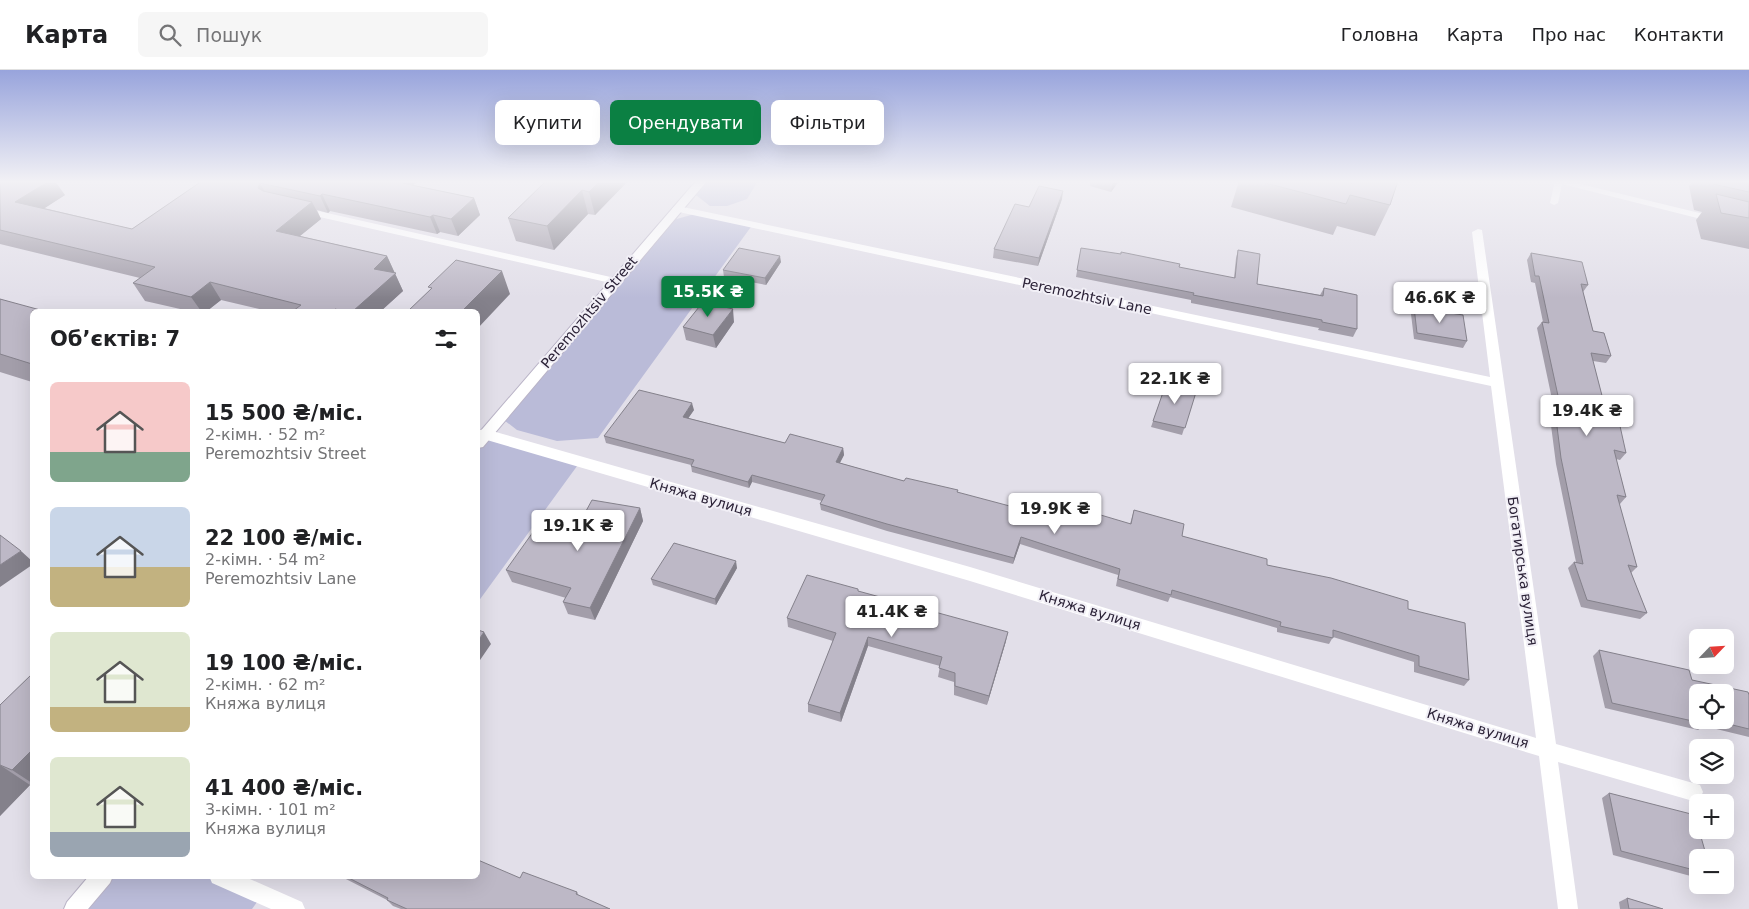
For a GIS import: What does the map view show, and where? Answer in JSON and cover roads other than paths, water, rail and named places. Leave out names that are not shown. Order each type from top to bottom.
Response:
[{"type":"street","name":"Peremozhtsiv Street","points":[[481,439],[668,220]]},
{"type":"street","name":"Peremozhtsiv Lane","points":[[730,220],[1496,383]]},
{"type":"street","name":"Богатирська вулиця","points":[[1478,232],[1496,383],[1548,750],[1568,909]]},
{"type":"street","name":"Княжа вулиця","points":[[481,439],[970,574],[1548,750],[1694,792]]},
{"type":"street","points":[[74,909],[100,879]]},
{"type":"street","points":[[226,879],[295,909]]},
{"type":"lane","points":[[345,220],[615,281]]}]
